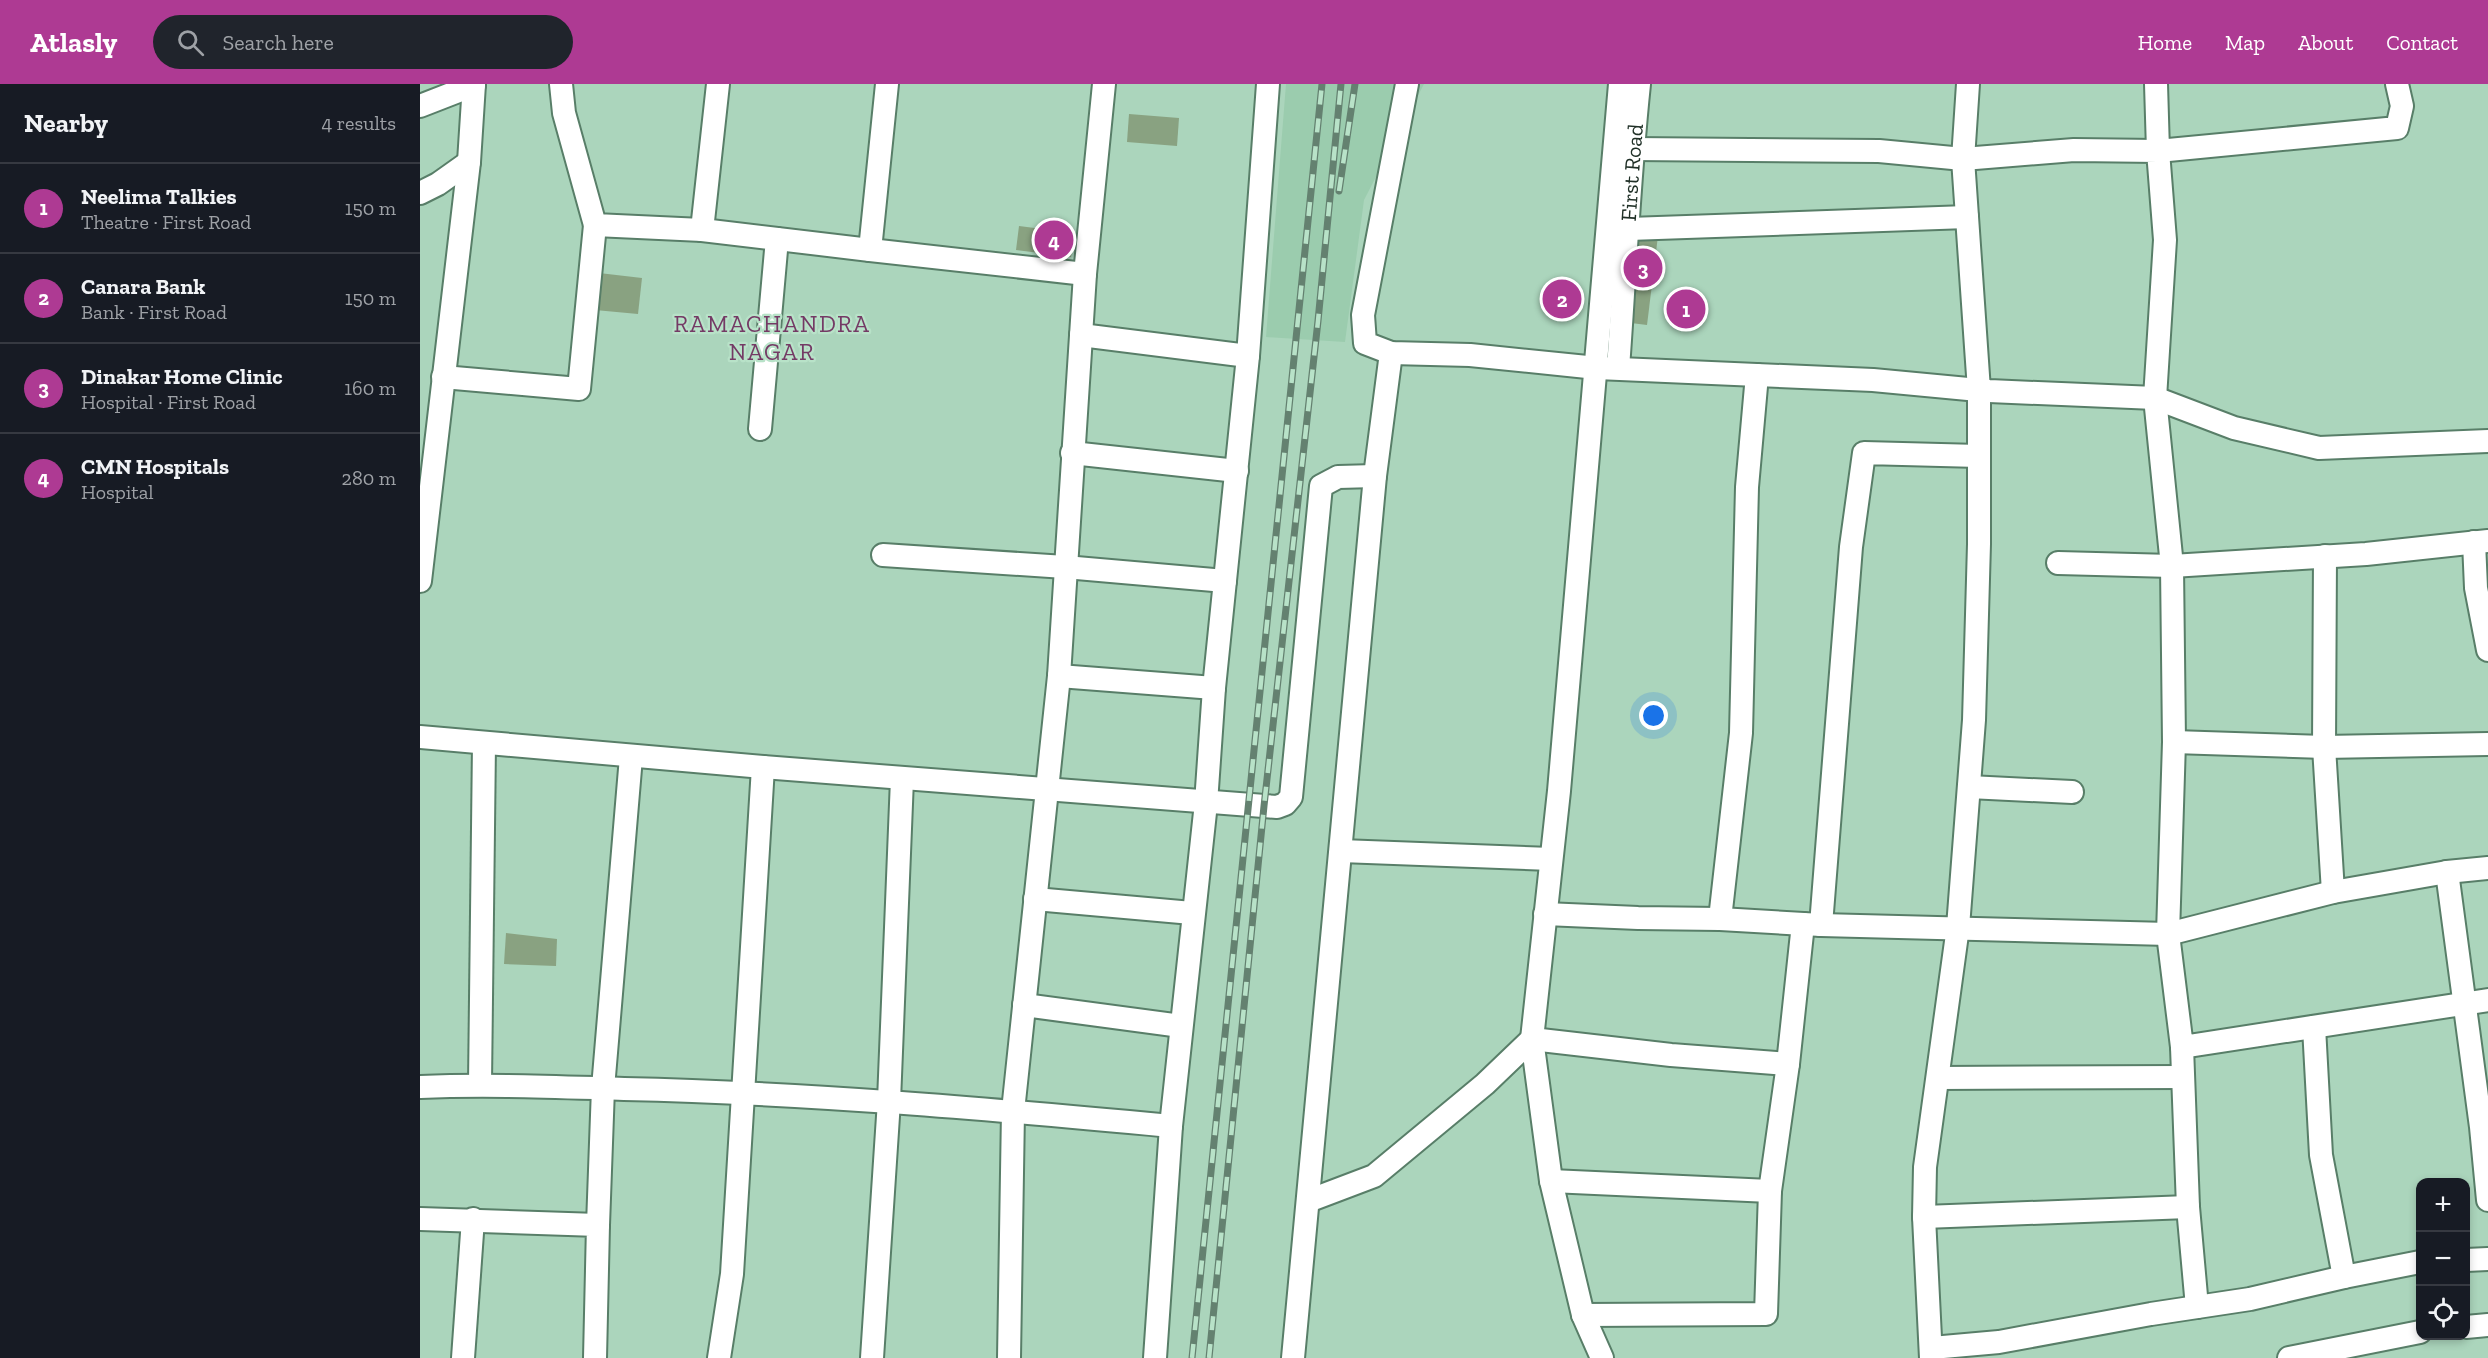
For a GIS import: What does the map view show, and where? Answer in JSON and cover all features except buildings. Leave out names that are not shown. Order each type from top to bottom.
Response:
[{"type":"street","points":[[443,377],[579,388],[594,225],[564,113],[561,84]]},
{"type":"street","points":[[702,230],[717,84]]},
{"type":"street","points":[[870,250],[887,84]]},
{"type":"street","points":[[1009,1358],[1013,1111],[1059,676],[1085,274],[1104,84]]},
{"type":"street","points":[[1155,1358],[1171,1126],[1192,913],[1206,803],[1214,688],[1248,356],[1268,84]]},
{"type":"street","points":[[1407,84],[1363,315],[1365,343],[1391,353],[1470,355],[1607,368],[1873,380],[1979,390],[2155,398],[2234,428],[2319,448],[2488,441]]},
{"type":"street","points":[[1602,1358],[1583,1315],[1551,1181],[1532,1039],[1607,368],[1599,321],[1620,84]]},
{"type":"street","name":"First Road","points":[[1607,368],[1629,229],[1632,149],[1639,84]]},
{"type":"street","points":[[1968,84],[1963,159],[1979,390],[1979,544],[1974,720],[1958,927],[1926,1167],[1924,1217],[1931,1353],[2250,1299],[2416,1263]]},
{"type":"street","points":[[2157,84],[2158,151],[2164,240],[2155,398],[2172,566],[2174,742],[2168,934],[2182,1047],[2188,1207],[2198,1307]]},
{"type":"street","points":[[1632,149],[1879,151],[1963,159],[2074,150],[2158,151],[2397,128],[2402,106],[2397,84]]},
{"type":"street","points":[[420,106],[474,85],[469,162],[421,567]]},
{"type":"street","points":[[420,193],[438,184],[469,162]]},
{"type":"street","points":[[1629,229],[1967,217]]},
{"type":"street","points":[[594,225],[702,230],[1085,274]]},
{"type":"street","points":[[760,429],[777,239]]},
{"type":"street","points":[[1081,335],[1248,356]]},
{"type":"street","points":[[1293,1358],[1375,476],[1391,353]]},
{"type":"street","points":[[1720,919],[1741,733],[1747,487],[1757,375]]},
{"type":"street","points":[[1072,453],[1237,471]]},
{"type":"street","points":[[1583,1315],[1766,1314],[1770,1191],[1812,924],[1851,547],[1864,453],[1979,456]]},
{"type":"street","points":[[420,737],[631,757],[1277,807],[1286,804],[1291,797],[1321,486],[1338,477],[1375,476]]},
{"type":"street","points":[[2058,563],[2172,566],[2325,556],[2481,542],[2476,588],[2488,650]]},
{"type":"street","points":[[883,555],[1065,567],[1225,581]]},
{"type":"street","points":[[2325,556],[2324,747],[2333,892]]},
{"type":"street","points":[[1059,676],[1214,688]]},
{"type":"street","points":[[2174,742],[2324,747],[2488,744]]},
{"type":"street","points":[[480,1084],[484,743]]},
{"type":"street","points":[[595,1358],[603,1088],[631,757]]},
{"type":"street","points":[[719,1358],[732,1274],[763,767]]},
{"type":"street","points":[[872,1358],[890,1101],[902,779]]},
{"type":"street","points":[[1969,787],[2072,792]]},
{"type":"street","points":[[1341,851],[1551,860]]},
{"type":"street","points":[[1545,914],[2168,934],[2333,892],[2447,872],[2488,868]]},
{"type":"street","points":[[2447,872],[2488,1200]]},
{"type":"street","points":[[1035,899],[1192,913]]},
{"type":"street","points":[[2182,1047],[2488,1000]]},
{"type":"street","points":[[1024,1005],[1181,1026]]},
{"type":"street","points":[[2314,1027],[2321,1155],[2344,1277]]},
{"type":"street","points":[[1532,1039],[1671,1055],[1788,1065]]},
{"type":"street","points":[[1308,1201],[1374,1176],[1485,1084],[1532,1039]]},
{"type":"street","points":[[1938,1078],[2183,1077]]},
{"type":"street","points":[[420,1087],[480,1084],[744,1092],[890,1101],[1171,1126]]},
{"type":"street","points":[[1551,1181],[1770,1191]]},
{"type":"street","points":[[1924,1217],[2188,1207]]},
{"type":"street","points":[[420,1219],[598,1225]]},
{"type":"street","points":[[463,1358],[473,1219]]},
{"type":"street","points":[[2470,1260],[2488,1259]]},
{"type":"street","points":[[2470,1327],[2488,1325]]},
{"type":"street","points":[[2289,1358],[2416,1333]]},
{"type":"shaded area","points":[[1286,84],[1424,84],[1364,200],[1345,342],[1266,337]]},
{"type":"railway","points":[[1192,1358],[1322,84]]},
{"type":"railway","points":[[1209,1358],[1264,806],[1318,321],[1341,84]]},
{"type":"railway","points":[[1339,191],[1355,84]]},
{"type":"place","name":"CMN Hospitals","points":[[1054,240]]},
{"type":"place","name":"Dinakar Home Clinic","points":[[1643,268]]},
{"type":"place","name":"Canara Bank","points":[[1562,299]]},
{"type":"place","name":"Neelima Talkies","points":[[1686,309]]},
{"type":"district","name":"RAMACHANDRA NAGAR","points":[[772,337]]}]
